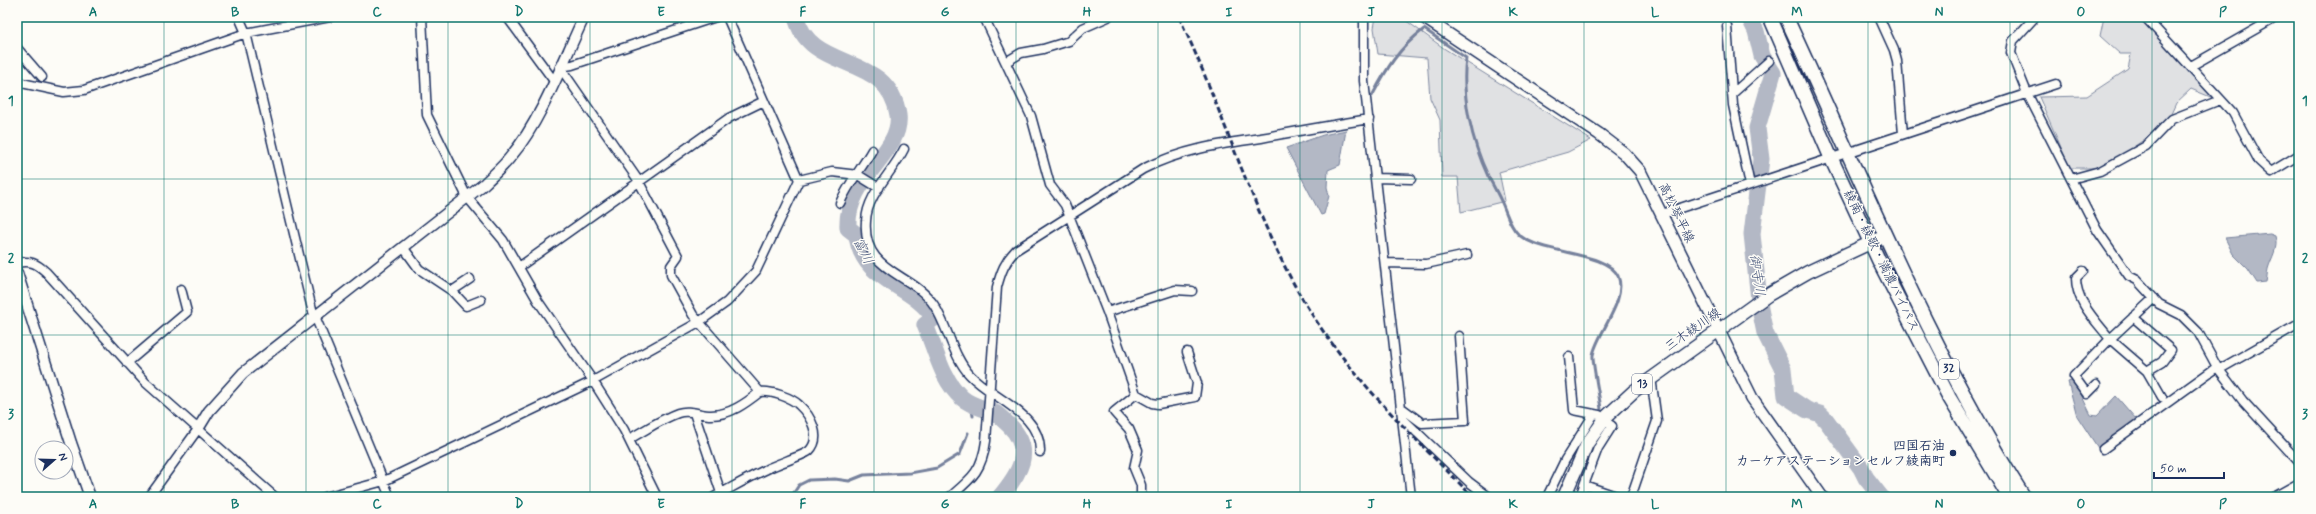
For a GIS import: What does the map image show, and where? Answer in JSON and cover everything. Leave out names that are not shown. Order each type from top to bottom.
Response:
[{"type":"highway","name":"綾南・綾歌・満濃バイパス","points":[[1789,18],[1846,152],[1885,236],[1960,389],[2024,497]]},
{"type":"highway","name":"綾南・綾歌・満濃バイパス","points":[[1772,21],[1831,158],[1871,243],[1949,397],[2009,497]]},
{"type":"main road","name":"高松琴平線","points":[[1428,19],[1599,134],[1624,153],[1640,172],[1752,398],[1822,497]]},
{"type":"main road","name":"三木綾川線","points":[[1564,497],[1586,444],[1602,417],[1651,377],[1768,295],[1808,272],[1885,236]]},
{"type":"street","points":[[240,17],[246,33],[310,301],[390,497]]},
{"type":"street","points":[[17,82],[64,92],[84,90],[246,33],[330,17]]},
{"type":"street","points":[[422,17],[427,115],[467,197],[503,240],[538,301],[593,381],[629,439],[657,497]]},
{"type":"street","points":[[507,17],[554,81]]},
{"type":"street","points":[[149,497],[198,429],[209,411],[243,373],[484,184],[513,155],[531,127],[584,17]]},
{"type":"street","points":[[560,67],[572,65],[716,17]]},
{"type":"street","points":[[325,497],[384,482],[593,381],[699,322],[727,302],[756,271],[798,180],[727,17]]},
{"type":"street","points":[[984,17],[1031,116],[1050,185],[1059,195],[1070,217],[1107,312],[1136,394],[1158,404],[1195,397],[1197,383],[1187,352]]},
{"type":"street","points":[[1006,62],[1021,54],[1069,41],[1083,28],[1108,17]]},
{"type":"street","points":[[1364,17],[1364,81],[1403,409],[1411,497]]},
{"type":"street","points":[[1879,17],[1894,50],[1897,61],[1903,134]]},
{"type":"street","points":[[2035,17],[2013,41],[2011,53],[2027,93],[2097,230],[2129,276],[2137,280],[2159,304],[2181,315],[2198,332],[2218,368],[2243,401],[2299,462]]},
{"type":"street","points":[[2145,17],[2191,66],[2220,100],[2234,113],[2259,161],[2272,172],[2299,155]]},
{"type":"street","points":[[2191,66],[2277,17]]},
{"type":"street","points":[[1772,21],[1789,18]]},
{"type":"street","points":[[1727,26],[1732,94],[1752,184]]},
{"type":"street","points":[[17,48],[42,77]]},
{"type":"street","points":[[1732,94],[1767,63]]},
{"type":"street","points":[[560,67],[638,180],[678,256],[672,266],[671,275],[693,315],[760,392]]},
{"type":"street","points":[[1662,214],[1846,152],[2056,84]]},
{"type":"street","points":[[2072,179],[2100,171],[2146,146],[2172,119],[2220,100]]},
{"type":"street","points":[[519,267],[638,180],[729,118],[764,101]]},
{"type":"street","points":[[950,497],[979,469],[985,452],[997,287],[1000,273],[1008,258],[1016,250],[1070,217],[1143,169],[1163,159],[1183,152],[1369,119]]},
{"type":"street","points":[[904,149],[897,163],[878,187],[869,207],[866,220],[866,235],[871,250],[887,269],[920,291],[933,304],[961,362],[970,375],[989,392],[1031,422],[1040,440],[1040,452]]},
{"type":"street","points":[[840,203],[846,190],[859,175],[872,150]]},
{"type":"street","points":[[798,180],[832,172],[859,175],[878,187]]},
{"type":"street","points":[[1376,178],[1411,179]]},
{"type":"street","points":[[403,247],[419,269],[452,291],[466,306],[480,300]]},
{"type":"street","points":[[1385,263],[1426,264],[1468,255]]},
{"type":"street","points":[[17,263],[26,261],[36,263],[46,272],[128,362],[144,382],[275,497]]},
{"type":"street","points":[[2083,271],[2076,278],[2076,288],[2082,301],[2110,339],[2147,371],[2162,397]]},
{"type":"street","points":[[17,273],[71,444],[90,497]]},
{"type":"street","points":[[452,291],[470,279]]},
{"type":"street","points":[[128,362],[187,312],[182,289]]},
{"type":"street","points":[[1107,312],[1175,290],[1192,291]]},
{"type":"street","points":[[2096,385],[2087,394],[2074,376],[2110,339],[2154,298]]},
{"type":"street","points":[[2133,317],[2171,350],[2162,362],[2147,371]]},
{"type":"street","points":[[2102,449],[2218,368],[2299,324]]},
{"type":"street","points":[[1403,409],[1422,423],[1465,421],[1459,336]]},
{"type":"street","points":[[1569,357],[1574,410],[1602,417],[1612,426],[1598,448],[1580,497]]},
{"type":"street","points":[[1631,497],[1657,421],[1651,377]]},
{"type":"street","points":[[629,439],[678,413],[694,412],[711,415],[727,412],[741,406],[760,392],[766,391],[797,402],[804,409],[815,430],[814,443],[809,452],[765,470],[717,495],[694,412]]},
{"type":"street","points":[[1136,394],[1114,412],[1129,429],[1138,450],[1134,468],[1141,485],[1140,497]]},
{"type":"street","points":[[1547,497],[1565,460],[1602,417]]},
{"type":"street","points":[[1404,420],[1469,482],[1489,497]]},
{"type":"street","points":[[2274,497],[2299,483]]},
{"type":"street","points":[[1584,485],[1620,497]]},
{"type":"shaded area","points":[[1376,17],[1401,17],[1445,49],[1591,140],[1568,152],[1499,172],[1505,201],[1461,212],[1458,177],[1442,177],[1440,120],[1430,98],[1427,58],[1378,54],[1374,28]]},
{"type":"shaded area","points":[[2104,17],[2139,17],[2213,98],[2191,89],[2176,103],[2171,114],[2152,134],[2128,151],[2097,168],[2070,168],[2039,97],[2087,96],[2128,69],[2131,54],[2120,54],[2100,36]]},
{"type":"shaded area","points":[[1346,130],[1340,165],[1328,170],[1327,187],[1329,196],[1324,214],[1321,215],[1286,148],[1323,135]]},
{"type":"shaded area","points":[[2270,234],[2275,236],[2275,249],[2268,269],[2266,282],[2257,283],[2248,269],[2233,254],[2225,238]]},
{"type":"shaded area","points":[[2074,380],[2091,415],[2097,416],[2116,396],[2136,419],[2098,448],[2077,416],[2068,382]]},
{"type":"waterway","name":"富川","points":[[796,17],[804,35],[817,47],[832,56],[865,71],[880,81],[892,95],[898,115],[897,128],[892,141],[884,154],[855,194],[849,210],[848,228],[857,235],[861,251],[868,263],[878,273],[925,306],[934,318],[925,325],[944,373],[955,390],[969,403],[997,414],[1017,435],[1023,453],[1021,462],[1013,480],[1000,497]]},
{"type":"waterway","name":"御寺川","points":[[1749,17],[1756,31],[1762,56],[1773,73],[1757,128],[1761,159],[1752,234],[1760,309],[1765,333],[1783,369],[1786,396],[1807,410],[1820,414],[1826,420],[1881,497]]},
{"type":"waterway","points":[[1372,96],[1400,52],[1424,29],[1466,58],[1465,88],[1469,118],[1477,149],[1482,163],[1513,228],[1519,235],[1530,241],[1601,262],[1611,268],[1618,276],[1620,285],[1616,306],[1600,337],[1593,355],[1601,409]]},
{"type":"waterway","points":[[971,404],[973,416]]},
{"type":"waterway","points":[[791,497],[799,485],[809,480],[835,479],[849,481],[864,475],[910,473],[937,468],[960,454],[968,433]]},
{"type":"railway","points":[[1179,17],[1194,50],[1263,220],[1295,286],[1313,316],[1376,398],[1473,497]]},
{"type":"place","name":"四国石油 カーケアステーションセルフ綾南町","points":[[1953,453]]}]
